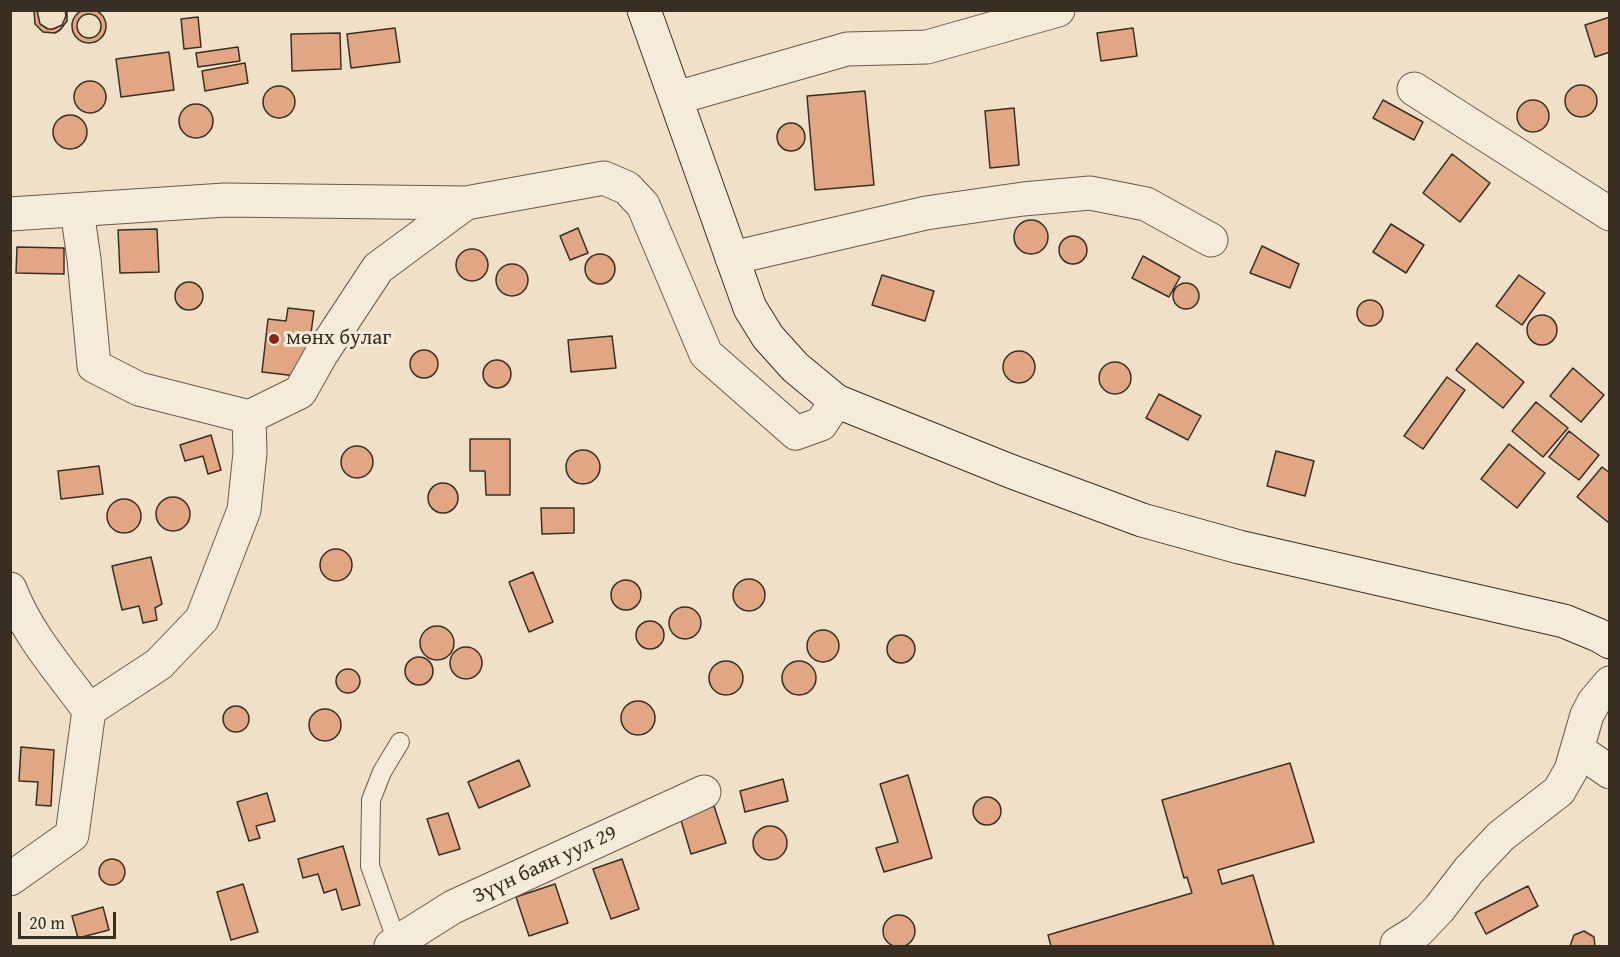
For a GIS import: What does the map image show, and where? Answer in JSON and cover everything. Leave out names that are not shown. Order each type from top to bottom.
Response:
[{"type":"street","points":[[644,10],[750,308],[768,337],[795,367],[836,401],[1010,471],[1142,520],[1239,547],[1564,621],[1610,642]]},
{"type":"street","points":[[676,98],[847,49],[927,47],[1058,10]]},
{"type":"street","points":[[1414,89],[1610,214]]},
{"type":"street","points":[[10,214],[225,200],[466,203],[604,178],[627,188],[643,205],[706,354],[796,432],[821,424],[836,401]]},
{"type":"street","points":[[732,258],[926,213],[1023,199],[1090,194],[1146,204],[1211,240]]},
{"type":"street","points":[[77,210],[94,366],[139,389],[249,417],[300,392],[322,352],[378,268],[466,203]]},
{"type":"street","points":[[89,710],[159,664],[202,619],[244,510],[250,453],[249,417]]},
{"type":"street","points":[[10,589],[15,602],[53,664],[89,710],[72,835],[10,879]]},
{"type":"street","points":[[1397,944],[1418,931],[1501,836],[1559,791],[1571,771],[1587,715],[1594,702],[1610,683]]},
{"type":"street","points":[[1578,750],[1610,772]]},
{"type":"street","name":"Зүүн баян уул 29","points":[[394,944],[453,907],[704,792]]},
{"type":"lane","points":[[394,944],[370,866],[371,801],[382,772],[400,742]]},
{"type":"building","points":[[89,9],[101,14],[106,26],[101,38],[89,43],[77,38],[72,26],[77,14]]},
{"type":"building","points":[[34,10],[67,10],[67,21],[55,33],[43,32],[35,24]]},
{"type":"building","points":[[37,10],[65,10],[66,16],[62,25],[48,29],[40,24]]},
{"type":"building","points":[[89,14],[94,15],[100,21],[100,31],[94,37],[89,38],[84,37],[78,31],[77,26],[78,21],[84,15]]},
{"type":"building","points":[[198,17],[201,47],[184,49],[181,19]]},
{"type":"building","points":[[1610,17],[1610,52],[1595,57],[1585,25]]},
{"type":"building","points":[[395,28],[400,62],[351,68],[347,34]]},
{"type":"building","points":[[1133,28],[1137,56],[1101,61],[1097,33]]},
{"type":"building","points":[[340,33],[341,69],[292,71],[291,34]]},
{"type":"building","points":[[238,47],[240,61],[198,67],[196,53]]},
{"type":"building","points":[[169,52],[174,90],[121,97],[116,59]]},
{"type":"building","points":[[245,63],[248,83],[205,91],[202,71]]},
{"type":"building","points":[[90,81],[101,86],[106,97],[101,108],[90,113],[79,108],[74,97],[79,86]]},
{"type":"building","points":[[1581,85],[1592,90],[1597,101],[1592,112],[1581,117],[1570,112],[1565,101],[1570,90]]},
{"type":"building","points":[[279,86],[290,91],[295,102],[290,113],[279,118],[268,113],[263,102],[268,91]]},
{"type":"building","points":[[865,91],[874,185],[815,190],[807,96]]},
{"type":"building","points":[[1383,100],[1423,122],[1414,140],[1373,118]]},
{"type":"building","points":[[1533,100],[1544,105],[1549,116],[1544,127],[1533,132],[1522,127],[1517,116],[1522,105]]},
{"type":"building","points":[[196,104],[208,109],[213,121],[208,133],[196,138],[184,133],[179,121],[184,109]]},
{"type":"building","points":[[1014,108],[1019,165],[990,168],[985,111]]},
{"type":"building","points":[[70,115],[82,120],[87,132],[82,144],[70,149],[58,144],[53,132],[58,120]]},
{"type":"building","points":[[791,123],[801,127],[805,137],[801,147],[791,151],[781,147],[777,137],[781,127]]},
{"type":"building","points":[[1452,154],[1490,183],[1460,222],[1423,193]]},
{"type":"building","points":[[1031,220],[1043,225],[1048,237],[1043,249],[1031,254],[1019,249],[1014,237],[1019,225]]},
{"type":"building","points":[[1391,224],[1424,245],[1406,273],[1373,252]]},
{"type":"building","points":[[578,228],[588,253],[570,260],[560,236]]},
{"type":"building","points":[[157,229],[159,272],[120,273],[118,230]]},
{"type":"building","points":[[1073,236],[1083,240],[1087,250],[1083,260],[1073,264],[1063,260],[1059,250],[1063,240]]},
{"type":"building","points":[[1262,246],[1299,264],[1290,288],[1250,273]]},
{"type":"building","points":[[17,247],[64,248],[64,274],[16,273]]},
{"type":"building","points":[[472,249],[483,254],[488,265],[483,276],[472,281],[461,276],[456,265],[461,254]]},
{"type":"building","points":[[600,254],[610,259],[615,269],[610,279],[600,284],[590,279],[585,269],[590,259]]},
{"type":"building","points":[[1143,256],[1180,277],[1169,297],[1132,278]]},
{"type":"building","points":[[512,264],[523,269],[528,280],[523,291],[512,296],[501,291],[496,280],[501,269]]},
{"type":"building","points":[[882,275],[934,291],[925,321],[872,305]]},
{"type":"building","points":[[1519,275],[1545,293],[1522,325],[1496,306]]},
{"type":"building","points":[[189,282],[199,286],[203,296],[199,306],[189,310],[179,306],[175,296],[179,286]]},
{"type":"building","points":[[1186,283],[1195,287],[1199,296],[1195,305],[1186,309],[1177,305],[1173,296],[1177,287]]},
{"type":"building","points":[[1370,300],[1379,304],[1383,313],[1379,322],[1370,326],[1361,322],[1357,313],[1361,304]]},
{"type":"building","points":[[288,308],[314,311],[305,377],[262,372],[268,319],[286,321]]},
{"type":"building","points":[[1542,315],[1553,319],[1557,330],[1553,341],[1542,345],[1531,341],[1527,330],[1531,319]]},
{"type":"building","points":[[612,336],[616,368],[571,372],[568,340]]},
{"type":"building","points":[[1477,343],[1524,382],[1503,408],[1456,370]]},
{"type":"building","points":[[424,350],[434,354],[438,364],[434,374],[424,378],[414,374],[410,364],[414,354]]},
{"type":"building","points":[[1019,351],[1030,356],[1035,367],[1030,378],[1019,383],[1008,378],[1003,367],[1008,356]]},
{"type":"building","points":[[497,360],[507,364],[511,374],[507,384],[497,388],[487,384],[483,374],[487,364]]},
{"type":"building","points":[[1115,362],[1126,367],[1131,378],[1126,389],[1115,394],[1104,389],[1099,378],[1104,367]]},
{"type":"building","points":[[1573,368],[1604,395],[1581,422],[1550,396]]},
{"type":"building","points":[[1447,377],[1465,390],[1423,449],[1404,436]]},
{"type":"building","points":[[1159,394],[1201,416],[1188,440],[1146,418]]},
{"type":"building","points":[[1536,402],[1568,428],[1543,457],[1512,431]]},
{"type":"building","points":[[1569,431],[1599,455],[1579,480],[1549,457]]},
{"type":"building","points":[[211,435],[221,470],[208,474],[203,456],[185,461],[180,445]]},
{"type":"building","points":[[470,439],[510,439],[510,495],[486,495],[485,471],[470,471]]},
{"type":"building","points":[[1509,444],[1545,473],[1517,508],[1481,479]]},
{"type":"building","points":[[357,446],[369,450],[373,462],[369,474],[357,478],[345,474],[341,462],[345,450]]},
{"type":"building","points":[[583,450],[595,455],[600,467],[595,479],[583,484],[571,479],[566,467],[571,455]]},
{"type":"building","points":[[1276,451],[1314,461],[1305,496],[1267,486]]},
{"type":"building","points":[[99,466],[103,494],[61,499],[58,471]]},
{"type":"building","points":[[1602,467],[1610,473],[1609,523],[1577,497]]},
{"type":"building","points":[[443,483],[453,488],[458,498],[453,508],[443,513],[433,508],[428,498],[433,488]]},
{"type":"building","points":[[173,497],[185,502],[190,514],[185,526],[173,531],[161,526],[156,514],[161,502]]},
{"type":"building","points":[[124,499],[136,504],[141,516],[136,528],[124,533],[112,528],[107,516],[112,504]]},
{"type":"building","points":[[541,508],[574,508],[574,533],[542,534]]},
{"type":"building","points":[[336,549],[348,553],[352,565],[348,577],[336,581],[324,577],[320,565],[324,553]]},
{"type":"building","points":[[151,557],[162,604],[155,608],[157,620],[143,623],[139,606],[122,610],[112,566]]},
{"type":"building","points":[[533,572],[553,622],[529,632],[509,582]]},
{"type":"building","points":[[749,579],[760,584],[765,595],[760,606],[749,611],[738,606],[733,595],[738,584]]},
{"type":"building","points":[[626,580],[637,584],[641,595],[637,606],[626,610],[615,606],[611,595],[615,584]]},
{"type":"building","points":[[685,607],[697,611],[701,623],[697,635],[685,639],[673,635],[669,623],[673,611]]},
{"type":"building","points":[[650,621],[660,625],[664,635],[660,645],[650,649],[640,645],[636,635],[640,625]]},
{"type":"building","points":[[437,626],[449,631],[454,643],[449,655],[437,660],[425,655],[420,643],[425,631]]},
{"type":"building","points":[[823,630],[834,635],[839,646],[834,657],[823,662],[812,657],[807,646],[812,635]]},
{"type":"building","points":[[901,635],[911,639],[915,649],[911,659],[901,663],[891,659],[887,649],[891,639]]},
{"type":"building","points":[[466,647],[477,652],[482,663],[477,674],[466,679],[455,674],[450,663],[455,652]]},
{"type":"building","points":[[419,657],[429,661],[433,671],[429,681],[419,685],[409,681],[405,671],[409,661]]},
{"type":"building","points":[[726,661],[738,666],[743,678],[738,690],[726,695],[714,690],[709,678],[714,666]]},
{"type":"building","points":[[799,661],[811,666],[816,678],[811,690],[799,695],[787,690],[782,678],[787,666]]},
{"type":"building","points":[[348,669],[356,673],[360,681],[356,689],[348,693],[340,689],[336,681],[340,673]]},
{"type":"building","points":[[638,701],[650,706],[655,718],[650,730],[638,735],[626,730],[621,718],[626,706]]},
{"type":"building","points":[[236,706],[245,710],[249,719],[245,728],[236,732],[227,728],[223,719],[227,710]]},
{"type":"building","points":[[325,709],[337,713],[341,725],[337,737],[325,741],[313,737],[309,725],[313,713]]},
{"type":"building","points":[[21,747],[54,750],[51,806],[36,805],[38,782],[19,781]]},
{"type":"building","points":[[519,760],[530,786],[479,808],[468,782]]},
{"type":"building","points":[[1290,763],[1314,842],[1218,870],[1222,884],[1253,875],[1274,946],[1051,946],[1048,935],[1192,893],[1187,877],[1184,878],[1162,800]]},
{"type":"building","points":[[908,775],[932,858],[884,872],[876,848],[898,842],[880,784]]},
{"type":"building","points":[[783,779],[788,801],[745,812],[740,791]]},
{"type":"building","points":[[267,793],[275,821],[256,826],[260,838],[249,841],[237,802]]},
{"type":"building","points":[[987,797],[997,801],[1001,811],[997,821],[987,825],[977,821],[973,811],[977,801]]},
{"type":"building","points":[[714,806],[726,843],[691,854],[680,817]]},
{"type":"building","points":[[448,813],[460,849],[439,855],[427,819]]},
{"type":"building","points":[[770,826],[782,831],[787,843],[782,855],[770,860],[758,855],[753,843],[758,831]]},
{"type":"building","points":[[343,846],[360,905],[342,910],[336,889],[324,893],[318,874],[303,878],[298,859]]},
{"type":"building","points":[[112,859],[121,863],[125,872],[121,881],[112,885],[103,881],[99,872],[103,863]]},
{"type":"building","points":[[622,859],[639,909],[611,919],[593,869]]},
{"type":"building","points":[[243,884],[258,932],[231,940],[217,892]]},
{"type":"building","points":[[555,884],[568,923],[529,936],[516,897]]},
{"type":"building","points":[[1528,886],[1538,906],[1486,934],[1475,913]]},
{"type":"building","points":[[103,907],[109,930],[78,938],[72,916]]},
{"type":"building","points":[[899,915],[910,920],[915,931],[910,942],[899,947],[888,942],[883,931],[888,920]]},
{"type":"building","points":[[1584,931],[1594,937],[1595,946],[1570,946],[1574,935]]},
{"type":"place","name":"мөнх булаг","points":[[274,339]]}]
